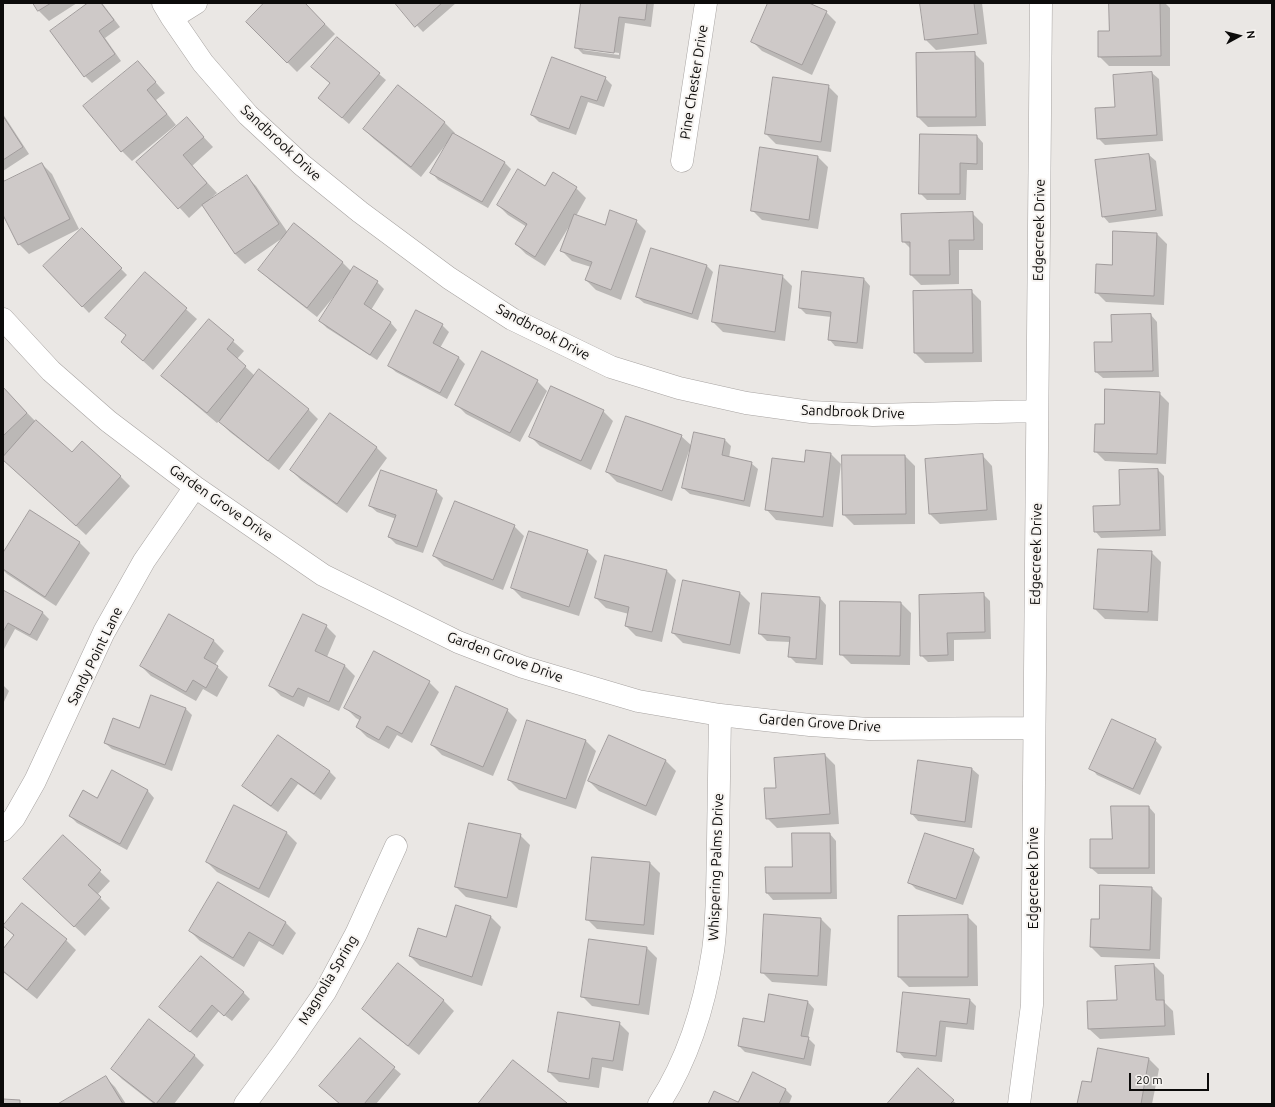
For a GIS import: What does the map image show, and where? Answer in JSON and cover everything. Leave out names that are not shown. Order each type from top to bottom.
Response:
[{"type":"street","points":[[167,10],[196,3]]},
{"type":"street","name":"Pine Chester Drive","points":[[682,162],[706,3]]},
{"type":"street","name":"Edgecreek Drive","points":[[1019,1104],[1032,1005],[1041,3]]},
{"type":"street","name":"Sandbrook Drive","points":[[167,10],[204,63],[248,114],[302,165],[354,207],[450,278],[512,319],[611,367],[679,388],[746,403],[811,412],[873,415],[1037,411]]},
{"type":"street","name":"Garden Grove Drive","points":[[3,320],[50,371],[108,420],[195,486],[323,574],[458,642],[523,666],[638,701],[720,715],[810,725],[869,728],[1034,728]]},
{"type":"street","name":"Sandy Point Lane","points":[[3,830],[14,818],[35,781],[104,632],[144,561],[195,486]]},
{"type":"street","name":"Whispering Palms Drive","points":[[659,1104],[682,1060],[696,1024],[706,988],[713,951],[716,914],[720,715]]},
{"type":"street","name":"Magnolia Spring","points":[[245,1104],[325,992],[356,934],[396,846]]},
{"type":"building","points":[[33,3],[51,3],[38,11]]},
{"type":"building","points":[[88,3],[101,3],[114,20],[99,31],[115,54],[84,77],[50,31]]},
{"type":"building","points":[[264,3],[305,3],[325,24],[287,63],[246,22]]},
{"type":"building","points":[[395,3],[442,3],[415,27]]},
{"type":"building","points":[[581,3],[647,3],[645,20],[619,17],[614,53],[575,48]]},
{"type":"building","points":[[768,3],[809,3],[827,11],[802,65],[751,42]]},
{"type":"building","points":[[920,3],[974,3],[978,34],[925,40]]},
{"type":"building","points":[[1109,3],[1160,3],[1161,56],[1098,57],[1098,31],[1109,31]]},
{"type":"building","points":[[337,37],[380,73],[342,118],[318,98],[330,83],[311,67]]},
{"type":"building","points":[[975,52],[976,117],[917,117],[916,53]]},
{"type":"building","points":[[552,57],[606,77],[597,101],[581,96],[569,129],[531,115]]},
{"type":"building","points":[[138,61],[156,82],[147,90],[167,114],[121,152],[83,106]]},
{"type":"building","points":[[1152,72],[1157,135],[1097,139],[1095,108],[1115,107],[1113,75]]},
{"type":"building","points":[[773,77],[829,85],[821,142],[765,134]]},
{"type":"building","points":[[398,85],[445,122],[411,167],[363,129]]},
{"type":"building","points":[[3,116],[23,147],[3,160]]},
{"type":"building","points":[[187,117],[204,137],[183,155],[207,183],[178,209],[136,162]]},
{"type":"building","points":[[453,133],[505,162],[482,202],[430,173]]},
{"type":"building","points":[[920,134],[977,135],[977,164],[960,163],[960,194],[919,194]]},
{"type":"building","points":[[760,147],[818,156],[809,220],[751,211]]},
{"type":"building","points":[[1149,154],[1156,210],[1102,217],[1095,160]]},
{"type":"building","points":[[42,163],[70,219],[18,245],[3,215],[3,182]]},
{"type":"building","points":[[518,169],[545,186],[553,172],[577,187],[535,257],[515,244],[527,224],[497,205]]},
{"type":"building","points":[[247,175],[279,224],[235,254],[202,205]]},
{"type":"building","points":[[610,210],[637,220],[611,290],[585,280],[592,262],[560,251],[574,214],[605,225]]},
{"type":"building","points":[[973,212],[974,240],[949,240],[950,275],[910,275],[910,242],[902,242],[901,214]]},
{"type":"building","points":[[294,223],[343,262],[307,308],[258,270]]},
{"type":"building","points":[[82,228],[122,268],[82,307],[43,266]]},
{"type":"building","points":[[1113,231],[1157,233],[1154,296],[1095,293],[1096,264],[1112,265]]},
{"type":"building","points":[[651,248],[707,265],[692,314],[636,297]]},
{"type":"building","points":[[720,265],[783,275],[775,332],[712,322]]},
{"type":"building","points":[[354,266],[378,281],[364,304],[391,322],[370,355],[319,321]]},
{"type":"building","points":[[802,271],[864,278],[857,343],[828,340],[831,312],[799,308]]},
{"type":"building","points":[[145,272],[187,308],[143,361],[121,342],[126,335],[105,318]]},
{"type":"building","points":[[972,290],[973,353],[914,353],[913,291]]},
{"type":"building","points":[[416,310],[443,324],[433,343],[459,357],[440,393],[388,366]]},
{"type":"building","points":[[1151,314],[1153,371],[1095,372],[1094,342],[1112,342],[1111,315]]},
{"type":"building","points":[[209,319],[234,340],[227,349],[246,366],[207,413],[161,376]]},
{"type":"building","points":[[482,351],[538,380],[510,433],[455,405]]},
{"type":"building","points":[[259,369],[309,409],[268,461],[219,422]]},
{"type":"building","points":[[551,386],[604,410],[581,461],[529,437]]},
{"type":"building","points":[[3,387],[27,413],[3,436]]},
{"type":"building","points":[[1105,389],[1160,392],[1157,454],[1094,452],[1095,424],[1104,424]]},
{"type":"building","points":[[330,413],[377,447],[337,504],[290,470]]},
{"type":"building","points":[[626,416],[682,435],[662,491],[606,472]]},
{"type":"building","points":[[36,420],[72,452],[82,441],[121,476],[76,526],[3,460],[3,457]]},
{"type":"building","points":[[694,432],[725,439],[722,455],[752,462],[744,501],[682,488]]},
{"type":"building","points":[[806,450],[831,453],[823,517],[765,510],[772,458],[804,462]]},
{"type":"building","points":[[983,454],[987,510],[929,514],[925,459]]},
{"type":"building","points":[[842,455],[905,455],[906,514],[843,515]]},
{"type":"building","points":[[1158,469],[1160,530],[1094,532],[1093,506],[1120,505],[1119,470]]},
{"type":"building","points":[[381,470],[437,490],[417,547],[388,537],[396,515],[369,506]]},
{"type":"building","points":[[455,501],[515,525],[493,580],[433,556]]},
{"type":"building","points":[[30,510],[80,542],[45,597],[3,569],[3,553]]},
{"type":"building","points":[[529,531],[588,550],[569,607],[511,588]]},
{"type":"building","points":[[1098,549],[1152,551],[1148,612],[1094,609]]},
{"type":"building","points":[[605,555],[667,570],[652,632],[625,626],[629,607],[595,598]]},
{"type":"building","points":[[683,580],[740,592],[730,645],[672,633]]},
{"type":"building","points":[[3,590],[43,612],[30,635],[8,623],[3,632]]},
{"type":"building","points":[[762,593],[820,597],[816,659],[788,657],[790,637],[759,634]]},
{"type":"building","points":[[984,593],[985,632],[947,633],[948,655],[920,656],[919,595]]},
{"type":"building","points":[[840,601],[901,602],[900,656],[840,655]]},
{"type":"building","points":[[169,614],[214,640],[204,658],[218,666],[206,688],[193,680],[186,692],[140,666]]},
{"type":"building","points":[[303,614],[327,625],[315,651],[345,665],[329,702],[298,688],[293,697],[269,686]]},
{"type":"building","points":[[374,651],[430,681],[402,734],[387,726],[379,740],[356,727],[361,717],[344,708]]},
{"type":"building","points":[[456,686],[508,709],[483,767],[431,745]]},
{"type":"building","points":[[151,695],[186,708],[165,765],[104,743],[113,718],[139,728]]},
{"type":"building","points":[[1112,719],[1156,739],[1133,789],[1089,769]]},
{"type":"building","points":[[527,720],[586,740],[566,799],[508,780]]},
{"type":"building","points":[[278,735],[330,771],[314,794],[291,778],[271,806],[242,786]]},
{"type":"building","points":[[609,735],[666,760],[646,806],[588,781]]},
{"type":"building","points":[[825,754],[830,814],[766,819],[764,788],[776,788],[774,758]]},
{"type":"building","points":[[918,760],[972,768],[965,822],[911,814]]},
{"type":"building","points":[[112,770],[148,790],[120,844],[69,816],[83,790],[97,798]]},
{"type":"building","points":[[234,805],[287,832],[259,889],[206,862]]},
{"type":"building","points":[[1111,806],[1149,806],[1149,868],[1090,868],[1090,839],[1112,839]]},
{"type":"building","points":[[469,823],[521,834],[507,898],[455,887]]},
{"type":"building","points":[[792,833],[830,833],[831,893],[766,893],[765,867],[792,867]]},
{"type":"building","points":[[925,833],[974,849],[956,899],[908,883]]},
{"type":"building","points":[[63,835],[101,870],[88,885],[101,897],[74,927],[23,879]]},
{"type":"building","points":[[592,857],[650,862],[644,925],[586,920]]},
{"type":"building","points":[[218,882],[286,922],[273,946],[249,932],[233,958],[189,931]]},
{"type":"building","points":[[1100,885],[1152,887],[1150,950],[1090,947],[1091,919],[1099,919]]},
{"type":"building","points":[[22,903],[67,939],[27,990],[3,971],[3,949],[14,935],[3,926]]},
{"type":"building","points":[[456,905],[491,916],[472,977],[409,956],[418,928],[446,937]]},
{"type":"building","points":[[764,914],[821,918],[818,976],[761,973]]},
{"type":"building","points":[[968,915],[968,977],[898,977],[898,916]]},
{"type":"building","points":[[589,939],[647,947],[639,1005],[581,997]]},
{"type":"building","points":[[201,956],[244,992],[224,1016],[212,1005],[190,1032],[159,1007]]},
{"type":"building","points":[[398,963],[444,1000],[408,1046],[362,1009]]},
{"type":"building","points":[[1154,964],[1156,1000],[1164,1000],[1165,1026],[1088,1029],[1087,1001],[1117,1000],[1115,966]]},
{"type":"building","points":[[903,992],[970,999],[967,1024],[940,1021],[936,1056],[897,1052]]},
{"type":"building","points":[[769,994],[808,1001],[801,1036],[809,1037],[804,1059],[738,1046],[743,1018],[764,1022]]},
{"type":"building","points":[[558,1012],[620,1022],[613,1061],[592,1058],[589,1079],[548,1072]]},
{"type":"building","points":[[149,1019],[195,1055],[156,1104],[111,1069]]},
{"type":"building","points":[[360,1038],[395,1067],[364,1104],[340,1104],[319,1086]]},
{"type":"building","points":[[1098,1048],[1149,1058],[1141,1104],[1077,1104],[1082,1081],[1091,1082]]},
{"type":"building","points":[[513,1060],[567,1103],[478,1104]]},
{"type":"building","points":[[918,1068],[954,1100],[950,1104],[887,1104]]},
{"type":"building","points":[[753,1072],[786,1089],[779,1104],[708,1104],[714,1091],[738,1102]]},
{"type":"building","points":[[106,1076],[123,1104],[58,1104]]},
{"type":"building","points":[[3,1099],[20,1100],[20,1104],[3,1104]]}]
